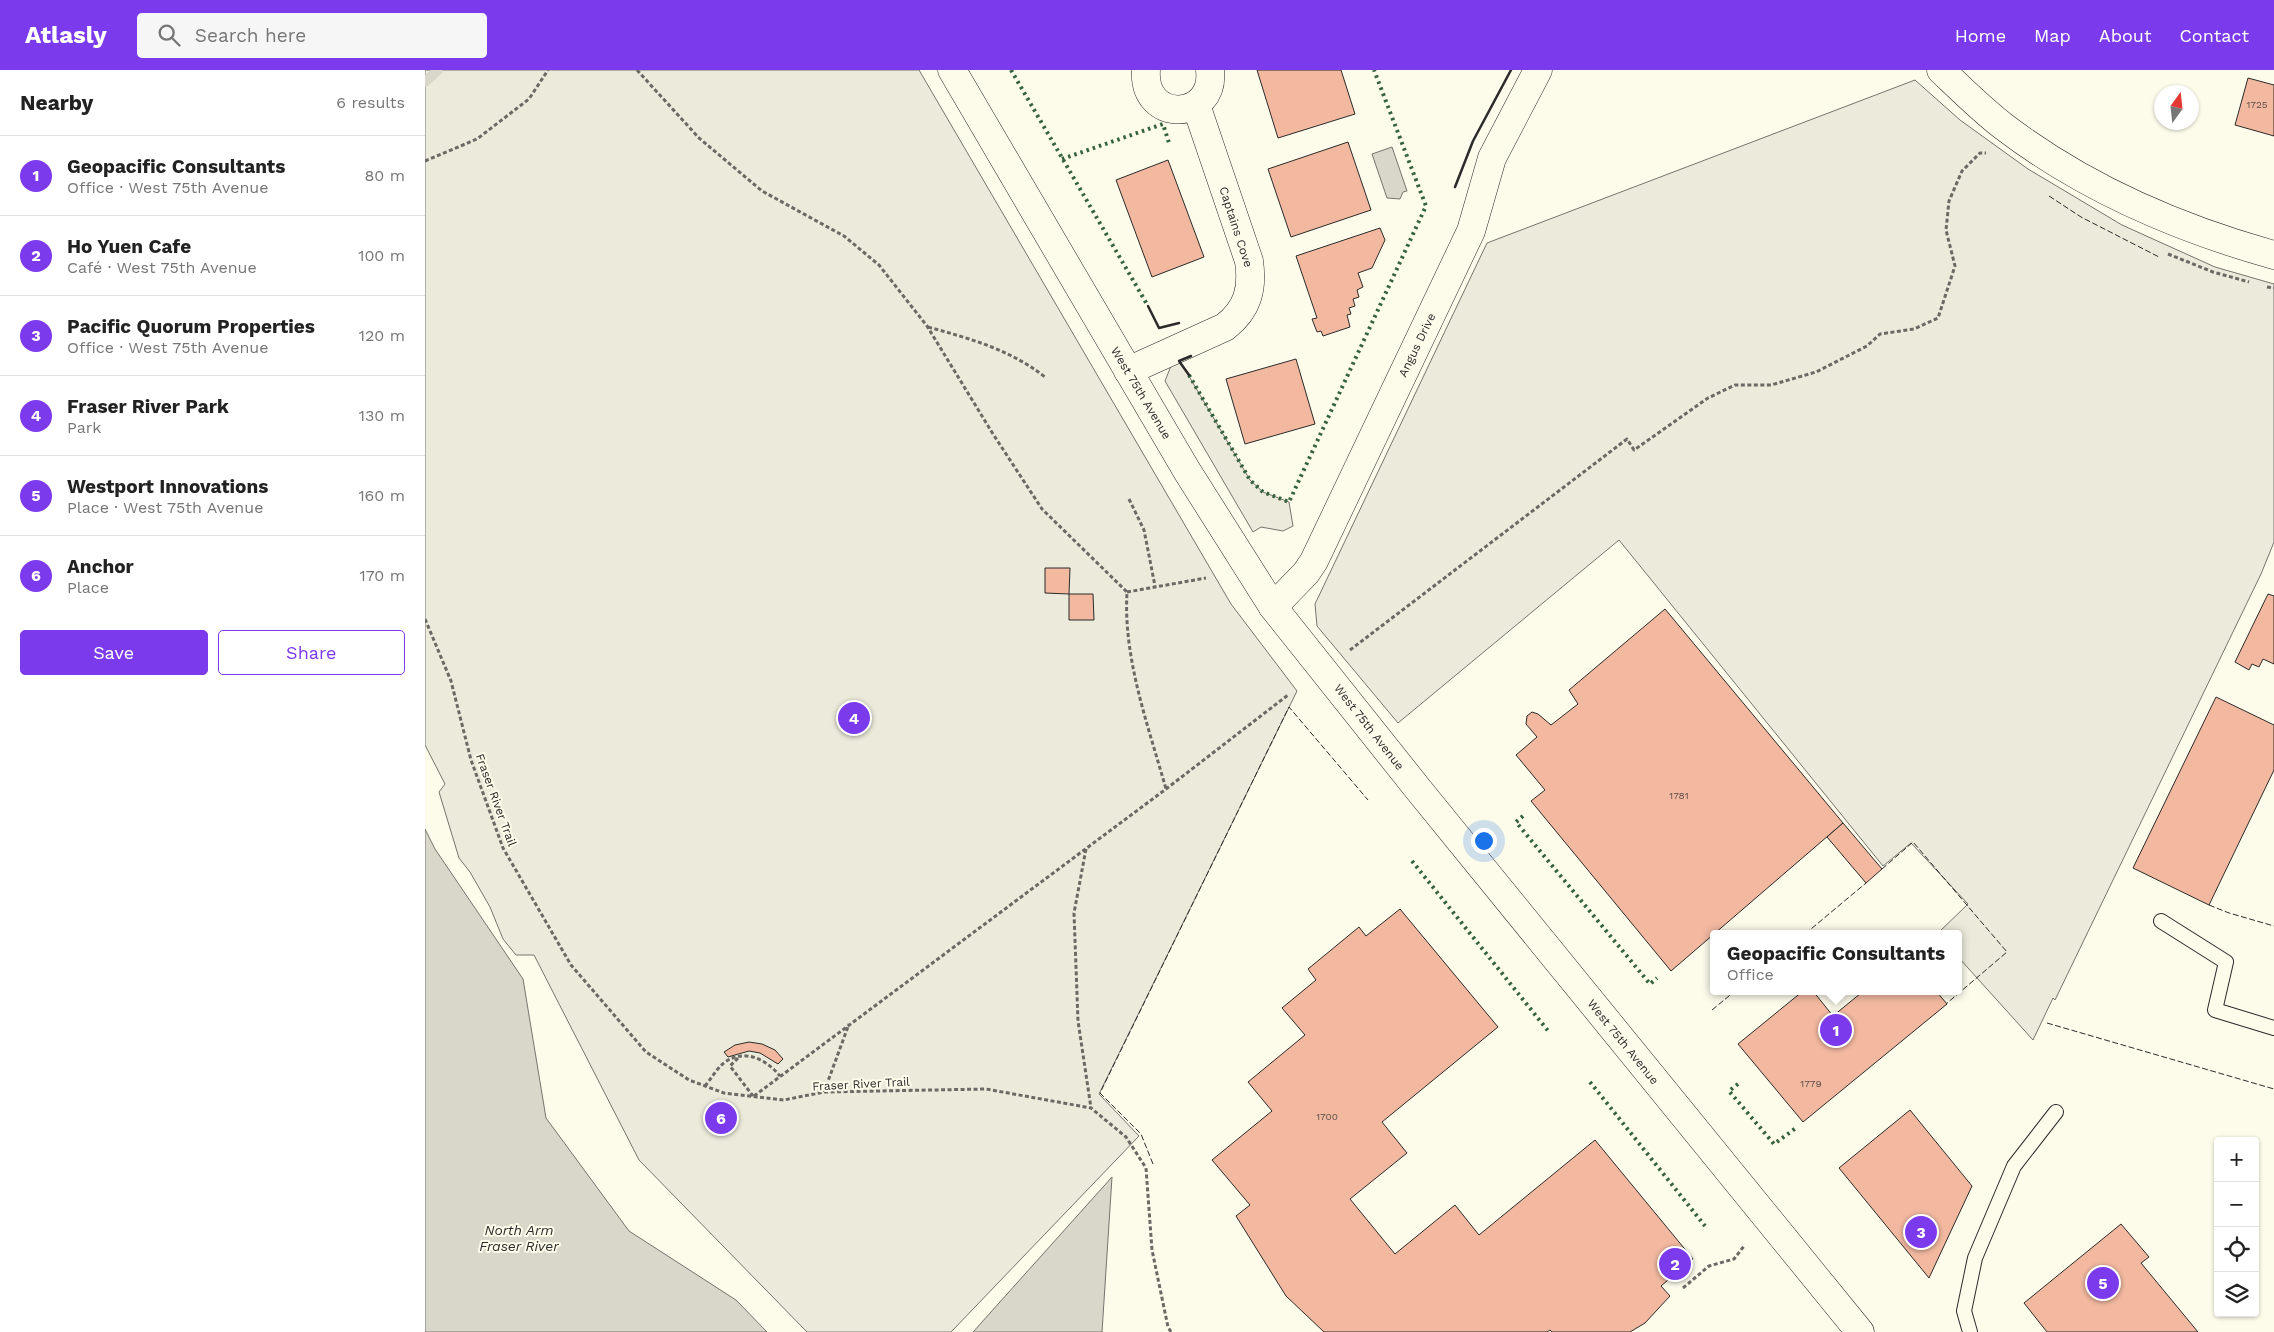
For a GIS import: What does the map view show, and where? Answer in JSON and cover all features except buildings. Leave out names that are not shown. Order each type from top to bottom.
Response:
[{"type":"street","name":"West 75th Avenue","points":[[952,70],[1187,472],[1273,607],[1430,804],[1860,1332]]},
{"type":"street","points":[[1146,70],[1145,82],[1150,95],[1159,104],[1171,109],[1184,110],[1196,105],[1205,96],[1210,85],[1210,70]]},
{"type":"street","name":"Angus Drive","points":[[1273,607],[1306,573],[1314,561],[1467,240],[1492,158],[1538,70]]},
{"type":"street","points":[[1941,70],[2003,126],[2067,170],[2167,221],[2223,241],[2274,255]]},
{"type":"street","name":"Captains Cove","points":[[1127,371],[1225,327],[1237,317],[1245,305],[1250,292],[1249,261],[1196,105]]},
{"type":"lane","points":[[2161,921],[2226,962],[2215,1010],[2274,1028]]},
{"type":"lane","points":[[1970,1332],[1964,1311],[1975,1258],[2014,1166],[2056,1112]]},
{"type":"path","points":[[425,161],[477,139],[529,99],[548,70]]},
{"type":"path","points":[[637,70],[699,138],[762,191],[844,236],[879,265],[927,326],[993,434],[1042,509],[1127,592]]},
{"type":"path","points":[[1350,650],[1627,440],[1634,450],[1708,398],[1735,385],[1771,385],[1816,372],[1867,346],[1880,334],[1914,329],[1938,318],[1955,266],[1946,230],[1949,201],[1962,171],[1980,153]]},
{"type":"path","points":[[927,326],[988,344],[1024,361],[1045,377]]},
{"type":"path","points":[[1129,498],[1144,530],[1155,586]]},
{"type":"path","points":[[1127,592],[1205,578]]},
{"type":"path","points":[[1127,592],[1125,616],[1132,661],[1166,789]]},
{"type":"path","name":"Fraser River Trail","points":[[425,618],[451,681],[471,760],[503,848],[571,965],[647,1052],[689,1080],[724,1093],[784,1100],[825,1092],[986,1089],[1091,1108],[1126,1137],[1146,1168],[1153,1250],[1167,1327],[1171,1332]]},
{"type":"path","points":[[738,1057],[730,1066],[753,1096],[1166,789],[1288,695]]},
{"type":"path","points":[[1086,848],[1074,913],[1078,1021],[1091,1108]]},
{"type":"path","points":[[825,1092],[850,1023]]},
{"type":"path","points":[[705,1086],[723,1064],[738,1057],[760,1058],[769,1063],[780,1076]]},
{"type":"path","points":[[1683,1288],[1709,1266],[1733,1259],[1745,1246]]},
{"type":"shaded area","points":[[425,70],[919,70],[1231,604],[1297,691],[1099,1094],[1139,1136],[951,1332],[807,1332],[639,1160],[534,955],[516,955],[503,939],[490,907],[470,872],[459,858],[439,792],[445,784],[425,745]]},
{"type":"shaded area","points":[[1915,80],[1960,120],[2028,169],[2122,225],[2215,267],[2274,284],[2274,542],[2261,574],[2055,1000],[2053,998],[2033,1040],[1962,961],[1962,930],[1941,930],[1968,904],[1911,843],[1883,866],[1619,540],[1398,723],[1317,626],[1315,604],[1487,243]]},
{"type":"shaded area","points":[[1180,361],[1250,480],[1263,492],[1289,502],[1293,526],[1283,531],[1261,527],[1253,532],[1165,381],[1171,366]]},
{"type":"water","points":[[1392,147],[1407,191],[1403,192],[1400,199],[1387,198],[1372,154]]},
{"type":"water","name":"North Arm Fraser River","points":[[425,829],[435,849],[523,979],[546,1118],[629,1231],[736,1300],[767,1332],[425,1332]]},
{"type":"water","points":[[1112,1177],[1102,1332],[973,1332]]},
{"type":"waterway","points":[[425,82],[438,70]]},
{"type":"hedge","points":[[1011,70],[1148,306]]},
{"type":"hedge","points":[[1189,375],[1250,480],[1263,492],[1289,502],[1426,206],[1374,70]]},
{"type":"hedge","points":[[1062,159],[1163,124],[1169,143]]},
{"type":"hedge","points":[[1523,816],[1516,822],[1650,984],[1657,978]]},
{"type":"hedge","points":[[1412,861],[1549,1032]]},
{"type":"hedge","points":[[1590,1082],[1705,1226]]},
{"type":"hedge","points":[[1738,1084],[1729,1091],[1774,1144],[1796,1128]]},
{"type":"fence","points":[[2049,196],[2081,217],[2159,257]]},
{"type":"fence","points":[[1153,1164],[1141,1134],[1100,1093],[1289,707],[1368,800]]},
{"type":"fence","points":[[1882,869],[1913,842],[2007,952],[1962,990]]},
{"type":"fence","points":[[1810,930],[1866,883]]},
{"type":"fence","points":[[2209,905],[2274,926]]},
{"type":"fence","points":[[1712,1010],[1730,995]]},
{"type":"fence","points":[[1946,1004],[1957,995]]},
{"type":"fence","points":[[2047,1023],[2274,1089]]},
{"type":"wall","points":[[1455,187],[1473,141],[1511,70]]},
{"type":"wall","points":[[1148,306],[1159,328],[1179,323]]},
{"type":"wall","points":[[1189,375],[1179,361],[1191,356]]},
{"type":"place","name":"Fraser River Park","points":[[854,718]]},
{"type":"place","name":"Geopacific Consultants","points":[[1836,1030]]},
{"type":"place","name":"Anchor","points":[[721,1118]]},
{"type":"place","name":"Pacific Quorum Properties","points":[[1921,1232]]},
{"type":"place","name":"Ho Yuen Cafe","points":[[1675,1264]]},
{"type":"place","name":"Westport Innovations","points":[[2103,1283]]}]
